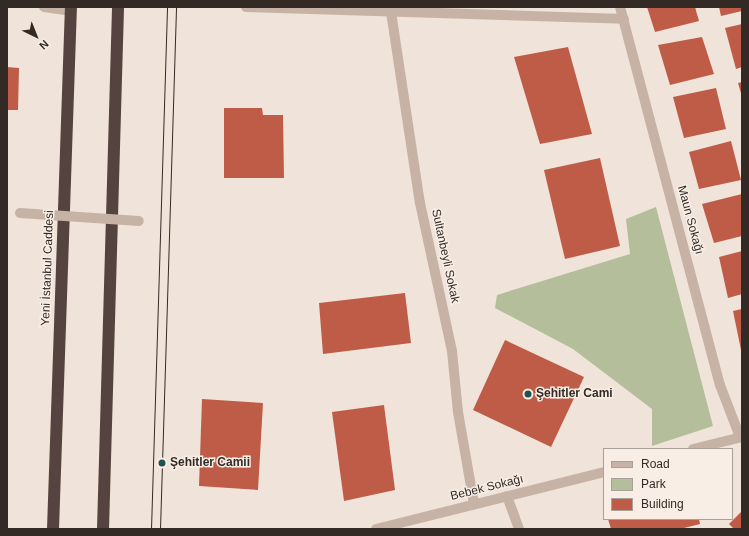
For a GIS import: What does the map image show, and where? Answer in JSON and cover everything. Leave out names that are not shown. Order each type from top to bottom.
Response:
[{"type":"highway","points":[[103,529],[118,7]]},
{"type":"highway","name":"Yeni İstanbul Caddesi","points":[[53,529],[71,9]]},
{"type":"street","points":[[44,7],[71,9]]},
{"type":"street","points":[[246,7],[391,12],[445,11],[624,19]]},
{"type":"street","name":"Maun Sokağı","points":[[620,7],[720,385],[741,437]]},
{"type":"street","name":"Sultanbeyli Sokak","points":[[391,12],[420,203],[452,351],[458,412],[474,504]]},
{"type":"street","points":[[20,213],[139,221]]},
{"type":"street","points":[[697,448],[741,437]]},
{"type":"street","name":"Bebek Sokağı","points":[[376,529],[603,472]]},
{"type":"street","points":[[507,496],[519,529]]},
{"type":"green space","points":[[656,207],[713,426],[652,446],[652,409],[573,349],[495,308],[497,295],[630,254],[626,219]]},
{"type":"building","points":[[647,7],[695,7],[699,21],[655,32]]},
{"type":"building","points":[[719,7],[742,7],[742,11],[721,16]]},
{"type":"building","points":[[742,24],[742,67],[736,69],[725,28]]},
{"type":"building","points":[[702,37],[714,74],[670,85],[658,45]]},
{"type":"building","points":[[568,47],[592,134],[540,144],[514,57]]},
{"type":"building","points":[[7,67],[19,68],[18,110],[7,110]]},
{"type":"building","points":[[742,82],[742,97],[738,83]]},
{"type":"building","points":[[716,88],[726,129],[684,138],[673,97]]},
{"type":"building","points":[[224,108],[262,108],[263,115],[283,115],[284,178],[224,178]]},
{"type":"building","points":[[731,141],[741,180],[699,189],[689,152]]},
{"type":"building","points":[[600,158],[620,246],[565,259],[544,170]]},
{"type":"building","points":[[742,194],[742,236],[714,243],[702,204]]},
{"type":"building","points":[[742,251],[742,294],[728,298],[719,257]]},
{"type":"building","points":[[405,293],[411,343],[323,354],[319,303]]},
{"type":"building","points":[[742,309],[742,350],[741,350],[733,311]]},
{"type":"building","name":"Şehitler Cami","points":[[505,340],[584,377],[551,447],[473,410]]},
{"type":"building","points":[[202,399],[263,403],[258,490],[199,486]]},
{"type":"building","points":[[384,405],[395,490],[344,501],[332,412]]},
{"type":"building","points":[[742,511],[742,529],[734,529],[729,524]]},
{"type":"building","points":[[608,520],[699,520],[700,524],[680,529],[611,529]]},
{"type":"tram line","points":[[151,529],[167,7]]},
{"type":"tram line","points":[[160,529],[176,7]]},
{"type":"place","name":"Şehitler Cami","points":[[528,394]]},
{"type":"place","name":"Şehitler Camii","points":[[162,463]]}]
